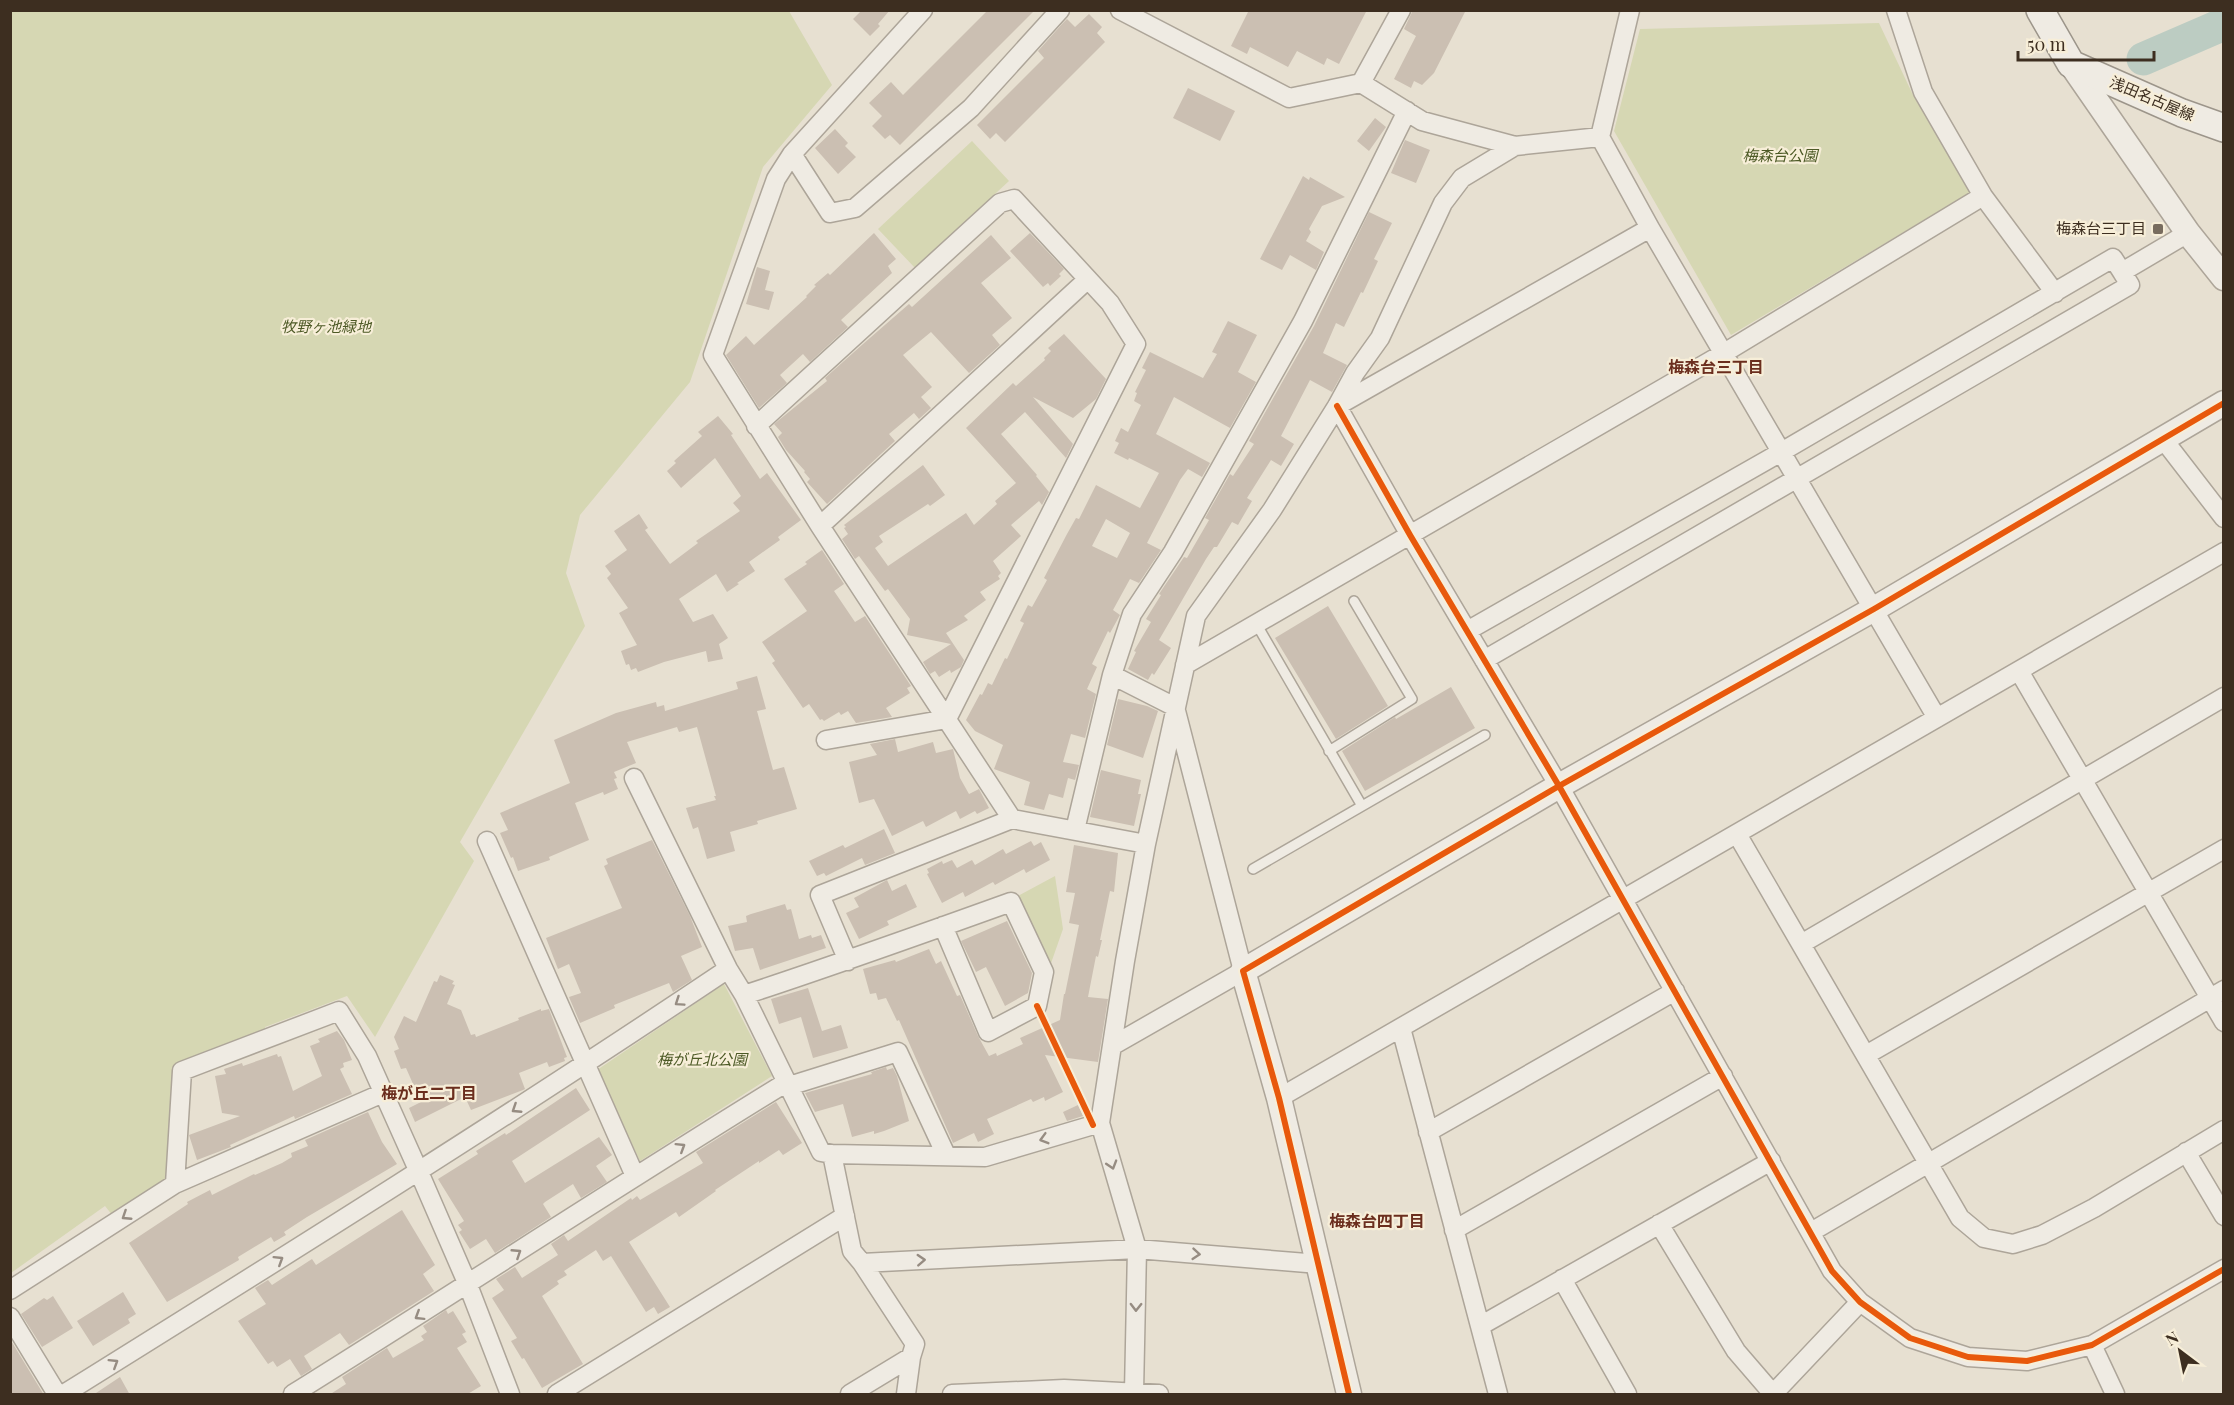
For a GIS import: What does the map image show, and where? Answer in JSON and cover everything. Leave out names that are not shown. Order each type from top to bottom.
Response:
[{"type":"main road","points":[[2040,10],[2072,64]]},
{"type":"main road","name":"浅田名古屋線","points":[[2072,64],[2182,113],[2223,128]]},
{"type":"street","points":[[923,10],[792,154],[776,179],[713,355],[820,526],[1012,819]]},
{"type":"street","points":[[792,154],[830,213],[855,208],[971,108],[1060,10]]},
{"type":"street","points":[[1120,10],[1288,98],[1361,83],[1422,121],[1515,146],[1600,137]]},
{"type":"street","points":[[1361,83],[1401,10]]},
{"type":"street","points":[[1630,10],[1600,137],[1650,228],[1783,451],[1937,718]]},
{"type":"street","points":[[1896,10],[1923,92],[1983,196],[2055,293]]},
{"type":"street","points":[[2072,64],[2188,232],[2223,278]]},
{"type":"street","points":[[1075,830],[1112,675],[1132,614],[1173,552],[1303,321],[1407,111]]},
{"type":"street","points":[[1134,1392],[1137,1248],[1096,1124],[1112,1046],[1146,844],[1196,616],[1272,510],[1355,373],[1380,338],[1443,203],[1462,178],[1515,146]]},
{"type":"street","points":[[1185,665],[1724,352],[1983,196]]},
{"type":"street","points":[[756,426],[1000,203],[1014,199],[1110,303],[1136,344],[946,719]]},
{"type":"street","points":[[1337,406],[1650,228]]},
{"type":"street","points":[[2122,272],[2188,232]]},
{"type":"street","points":[[1467,631],[1783,451],[2113,258],[2130,285],[1484,660]]},
{"type":"street","points":[[820,526],[1088,279]]},
{"type":"street","points":[[1112,1046],[1560,786],[1874,609],[2223,403]]},
{"type":"street","points":[[1337,406],[1410,535],[1560,786],[1832,1271],[1860,1302],[1910,1338],[1968,1357],[2027,1361],[2092,1345],[2223,1269]]},
{"type":"street","points":[[2163,439],[2223,518]]},
{"type":"street","points":[[1279,1098],[2223,552]]},
{"type":"street","points":[[2019,670],[2148,893],[2217,994],[2223,1022]]},
{"type":"street","points":[[1112,675],[1175,707],[1243,971],[1279,1098],[1349,1395]]},
{"type":"street","points":[[1801,944],[2223,698]]},
{"type":"street","points":[[826,740],[946,719]]},
{"type":"street","points":[[634,778],[821,1152],[985,1156],[1096,1124]]},
{"type":"street","points":[[848,961],[820,895],[1012,819],[1146,844]]},
{"type":"street","points":[[1737,834],[1960,1218],[1984,1238],[2013,1244],[2042,1235],[2094,1208],[2223,1130]]},
{"type":"street","points":[[488,842],[635,1176]]},
{"type":"street","points":[[1866,1055],[2223,849]]},
{"type":"street","points":[[744,995],[848,961],[1011,902],[1044,972],[1037,1006],[988,1032],[943,927]]},
{"type":"street","points":[[64,1395],[586,1065],[728,969]]},
{"type":"street","points":[[1428,1132],[1675,991]]},
{"type":"street","points":[[1810,1232],[2217,994]]},
{"type":"street","points":[[175,1184],[182,1071],[339,1011],[367,1056],[419,1172],[468,1285],[510,1395]]},
{"type":"street","points":[[1401,1028],[1498,1395]]},
{"type":"street","points":[[293,1395],[635,1176],[788,1084],[898,1052],[946,1155]]},
{"type":"street","points":[[1454,1230],[1723,1077]]},
{"type":"street","points":[[10,1290],[175,1184],[383,1093]]},
{"type":"street","points":[[2186,1152],[2223,1216]]},
{"type":"street","points":[[832,1154],[852,1251],[915,1344],[906,1395]]},
{"type":"street","points":[[1480,1326],[1771,1161]]},
{"type":"street","points":[[557,1395],[845,1216]]},
{"type":"street","points":[[1659,1224],[1736,1351],[1773,1395],[1860,1302]]},
{"type":"street","points":[[862,1263],[1137,1248],[1319,1264]]},
{"type":"street","points":[[1562,1279],[1627,1395]]},
{"type":"street","points":[[10,1317],[57,1395]]},
{"type":"street","points":[[2092,1345],[2115,1395]]},
{"type":"street","points":[[850,1395],[911,1357]]},
{"type":"street","points":[[952,1395],[1064,1389],[1159,1395]]},
{"type":"lane","points":[[1329,751],[1412,699],[1354,601]]},
{"type":"lane","points":[[1257,625],[1362,806]]},
{"type":"lane","points":[[1253,869],[1485,735]]},
{"type":"path","points":[[1037,1006],[1096,1124]]},
{"type":"green space","name":"牧野ヶ池緑地","points":[[11,11],[789,11],[832,85],[763,167],[690,382],[580,515],[566,573],[585,626],[460,842],[474,861],[375,1037],[347,996],[265,1027],[266,1032],[177,1068],[167,1179],[113,1216],[105,1206],[11,1273]]},
{"type":"green space","name":"梅森台公園","points":[[1879,23],[1913,95],[1971,192],[1731,335],[1614,131],[1640,29]]},
{"type":"green space","points":[[972,141],[1009,181],[915,268],[878,229]]},
{"type":"green space","points":[[1055,876],[1063,929],[1050,966],[1016,897]]},
{"type":"green space","name":"梅が丘北公園","points":[[724,984],[772,1076],[640,1161],[597,1070]]},
{"type":"building","points":[[862,10],[890,10],[878,24],[880,26],[870,36],[853,19]]},
{"type":"building","points":[[988,10],[1035,10],[900,145],[890,135],[885,139],[872,126],[882,116],[869,103],[891,82],[903,95]]},
{"type":"building","points":[[1249,10],[1367,10],[1339,64],[1327,58],[1324,65],[1297,51],[1288,67],[1250,47],[1247,54],[1231,46]]},
{"type":"building","points":[[1413,10],[1466,10],[1434,73],[1422,85],[1414,81],[1411,88],[1394,79],[1416,36],[1404,29]]},
{"type":"building","points":[[1089,14],[1102,27],[1097,33],[1105,42],[1005,142],[996,133],[990,139],[977,125],[1044,58],[1038,51],[1067,19],[1075,27]]},
{"type":"building","points":[[1188,88],[1235,111],[1220,141],[1173,118]]},
{"type":"building","points":[[1375,118],[1386,127],[1369,151],[1357,141]]},
{"type":"building","points":[[835,129],[848,143],[845,146],[856,157],[838,174],[815,148]]},
{"type":"building","points":[[1405,140],[1430,150],[1416,183],[1391,173]]},
{"type":"building","points":[[1303,176],[1309,180],[1310,177],[1345,197],[1322,206],[1309,229],[1311,232],[1306,241],[1324,252],[1316,270],[1290,255],[1282,270],[1260,259]]},
{"type":"building","points":[[1369,212],[1392,223],[1374,259],[1378,261],[1363,293],[1361,292],[1344,327],[1336,323],[1323,353],[1347,365],[1332,392],[1310,380],[1281,436],[1294,444],[1281,466],[1271,460],[1247,498],[1252,501],[1238,525],[1232,522],[1217,547],[1214,547],[1206,559],[1159,640],[1171,648],[1154,675],[1152,673],[1148,680],[1128,669],[1136,652],[1134,651],[1151,622],[1146,619],[1161,595],[1159,594],[1184,557],[1187,558],[1209,520],[1205,518],[1230,474],[1233,476],[1254,444],[1249,441],[1314,326]]},
{"type":"building","points":[[874,233],[896,259],[888,266],[892,273],[841,320],[848,327],[810,362],[803,354],[780,375],[787,383],[759,408],[726,355],[746,336],[754,345],[807,297],[816,286],[814,285],[828,273],[830,275]]},
{"type":"building","points":[[1030,233],[1064,269],[1059,274],[1061,276],[1050,286],[1048,283],[1043,287],[1010,251]]},
{"type":"building","points":[[991,235],[1011,258],[981,283],[1012,318],[992,335],[1000,345],[969,373],[931,332],[903,355],[932,387],[921,397],[931,408],[919,419],[914,413],[889,434],[895,441],[827,504],[807,482],[810,479],[786,450],[778,437],[782,433],[774,424],[827,381],[825,378],[909,304],[912,307]]},
{"type":"building","points":[[757,267],[770,271],[765,290],[774,292],[769,310],[746,304]]},
{"type":"building","points":[[1228,321],[1257,335],[1238,372],[1256,382],[1230,428],[1174,397],[1156,434],[1210,463],[1202,477],[1188,469],[1180,480],[1147,543],[1161,550],[1139,583],[1130,579],[1113,610],[1120,615],[1110,633],[1108,631],[1092,664],[1097,667],[1087,689],[1096,694],[1085,738],[1071,734],[1063,762],[1079,765],[1075,780],[1068,778],[1063,798],[1049,794],[1044,810],[1024,805],[1030,782],[994,769],[1003,745],[975,731],[966,720],[980,694],[982,695],[988,683],[992,685],[1005,658],[1007,659],[1024,623],[1020,621],[1028,605],[1032,607],[1047,580],[1044,578],[1067,534],[1076,518],[1079,519],[1096,485],[1140,508],[1159,473],[1114,453],[1119,443],[1115,441],[1121,428],[1128,432],[1141,405],[1134,401],[1137,393],[1135,392],[1146,370],[1142,368],[1150,352],[1203,378],[1217,354],[1212,352]],"holes":[[[1106,519],[1130,533],[1117,558],[1092,546]]]},
{"type":"building","points":[[1064,334],[1106,379],[1096,399],[1073,418],[1033,397],[1073,444],[1066,458],[1025,412],[1001,434],[1049,492],[1042,505],[1039,501],[1011,525],[1021,536],[993,561],[1001,573],[998,576],[1000,579],[980,592],[986,600],[964,616],[968,620],[946,633],[964,660],[961,667],[951,673],[950,670],[939,677],[935,671],[930,674],[923,662],[951,644],[907,635],[910,619],[888,589],[885,591],[859,556],[855,559],[842,539],[848,534],[844,525],[923,465],[945,495],[879,536],[883,542],[875,548],[888,566],[966,513],[974,525],[997,504],[995,501],[1016,483],[966,428],[1013,383],[1016,386],[1045,360],[1044,358],[1051,351],[1048,348]]},
{"type":"building","points":[[718,416],[733,434],[731,435],[760,479],[767,473],[801,520],[778,537],[780,540],[749,562],[755,571],[727,592],[716,574],[679,599],[693,622],[713,614],[728,638],[719,644],[723,659],[708,662],[706,651],[664,662],[638,672],[636,668],[631,670],[629,664],[626,665],[621,651],[637,645],[619,613],[628,608],[607,578],[611,574],[605,566],[627,550],[614,531],[639,514],[648,528],[645,530],[670,564],[698,543],[696,541],[740,511],[733,503],[741,496],[715,458],[681,488],[667,471],[676,463],[674,461],[702,436],[698,432]]},
{"type":"building","points":[[822,550],[844,584],[834,591],[855,622],[865,616],[911,686],[907,688],[910,693],[886,708],[892,717],[856,723],[848,711],[841,715],[839,712],[824,721],[820,720],[809,704],[803,708],[772,663],[775,661],[762,642],[807,611],[784,579],[807,564],[805,562]]},
{"type":"building","points":[[1328,606],[1388,706],[1336,739],[1275,638]]},
{"type":"building","points":[[757,676],[766,709],[757,711],[773,770],[784,767],[797,809],[730,832],[735,851],[707,859],[698,827],[693,829],[686,808],[716,800],[714,796],[716,796],[697,727],[679,732],[677,727],[627,742],[636,763],[614,772],[618,789],[575,803],[589,840],[549,857],[550,860],[518,871],[500,833],[508,830],[500,813],[570,783],[554,740],[616,713],[656,702],[657,707],[664,705],[665,711],[738,689],[736,682]]},
{"type":"building","points":[[1451,687],[1475,728],[1365,791],[1342,751],[1395,717],[1396,719]]},
{"type":"building","points":[[1118,699],[1158,711],[1143,758],[1107,745]]},
{"type":"building","points":[[895,739],[898,752],[933,742],[936,753],[953,749],[960,778],[969,794],[979,789],[989,808],[977,814],[975,811],[960,819],[956,811],[926,827],[923,821],[892,836],[874,799],[859,803],[849,762],[877,755],[870,744]]},
{"type":"building","points":[[1101,770],[1141,780],[1138,794],[1141,794],[1134,826],[1090,817]]},
{"type":"building","points":[[884,829],[895,853],[865,865],[862,858],[826,876],[824,873],[817,876],[809,861],[843,845],[845,848]]},
{"type":"building","points":[[652,840],[690,916],[702,947],[681,956],[692,980],[673,992],[669,983],[614,1005],[615,1008],[580,1023],[569,997],[581,993],[569,964],[558,969],[546,938],[622,908],[604,866],[608,864],[606,859]]},
{"type":"building","points":[[1031,841],[1034,846],[1041,842],[1050,860],[1026,873],[1024,869],[995,885],[993,882],[965,897],[963,892],[942,903],[927,874],[929,873],[927,869],[942,861],[943,864],[952,860],[957,868],[972,860],[975,865],[1003,849],[1006,854]]},
{"type":"building","points":[[1074,845],[1118,853],[1114,892],[1110,891],[1100,940],[1102,940],[1098,957],[1096,956],[1088,997],[1108,999],[1098,1062],[1045,1055],[1063,1092],[1045,1101],[1044,1097],[1033,1102],[1031,1099],[987,1119],[994,1134],[978,1142],[974,1133],[953,1143],[899,1020],[897,1021],[886,998],[878,1000],[876,993],[870,994],[863,969],[895,960],[896,962],[929,949],[936,964],[941,961],[989,1056],[996,1053],[997,1056],[1023,1044],[1020,1038],[1060,1020],[1079,925],[1069,923],[1075,893],[1066,892]]},
{"type":"building","points":[[887,880],[892,891],[906,884],[917,907],[887,921],[889,925],[859,939],[846,913],[859,907],[854,898]]},
{"type":"building","points":[[785,904],[787,910],[791,909],[799,939],[821,935],[826,948],[760,970],[753,948],[735,951],[728,926],[747,922],[746,916]]},
{"type":"building","points":[[1007,921],[1032,973],[1028,993],[1005,1006],[986,967],[976,972],[961,941]]},
{"type":"building","points":[[440,975],[454,981],[452,984],[455,985],[447,1004],[461,1010],[471,1035],[475,1034],[476,1037],[541,1009],[541,1011],[549,1009],[567,1057],[564,1058],[565,1061],[549,1067],[547,1062],[519,1073],[525,1089],[523,1090],[471,1110],[465,1097],[415,1122],[409,1108],[421,1102],[406,1068],[401,1069],[394,1051],[399,1049],[394,1037],[404,1016],[416,1022],[434,981],[437,982]]},
{"type":"building","points":[[808,988],[822,1031],[841,1025],[848,1048],[813,1058],[801,1017],[779,1024],[771,999]]},
{"type":"building","points":[[337,1031],[344,1040],[352,1060],[343,1063],[344,1067],[340,1069],[352,1094],[295,1119],[294,1116],[230,1145],[231,1147],[197,1160],[189,1135],[240,1116],[222,1113],[215,1076],[226,1074],[224,1069],[242,1063],[243,1066],[277,1054],[278,1057],[281,1056],[293,1091],[322,1076],[310,1046],[320,1042],[318,1039]]},
{"type":"building","points":[[886,1067],[887,1070],[893,1068],[897,1076],[909,1121],[884,1131],[874,1134],[874,1131],[852,1137],[843,1104],[815,1112],[805,1093],[872,1074],[871,1072]]},
{"type":"building","points":[[576,1088],[590,1110],[512,1161],[525,1183],[599,1137],[612,1155],[596,1166],[607,1182],[581,1198],[573,1184],[543,1204],[551,1217],[495,1253],[486,1239],[470,1249],[459,1232],[462,1230],[458,1225],[464,1221],[438,1179],[478,1154],[476,1151],[505,1133],[506,1135]]},
{"type":"building","points":[[776,1102],[802,1143],[783,1155],[779,1150],[759,1163],[759,1161],[679,1217],[676,1212],[629,1242],[670,1307],[658,1314],[654,1307],[646,1312],[611,1256],[603,1261],[596,1250],[564,1271],[567,1275],[557,1281],[559,1284],[542,1296],[583,1364],[542,1388],[511,1341],[517,1338],[492,1298],[504,1290],[496,1279],[515,1267],[522,1278],[558,1255],[551,1244],[564,1235],[568,1241],[631,1198],[632,1200],[637,1196],[640,1200],[703,1163],[696,1152]]},
{"type":"building","points":[[1078,1105],[1083,1116],[1067,1121],[1063,1112]]},
{"type":"building","points":[[368,1112],[382,1142],[397,1164],[307,1217],[284,1232],[286,1235],[274,1242],[271,1237],[238,1257],[239,1260],[167,1302],[129,1243],[188,1204],[187,1202],[210,1190],[212,1195],[282,1163],[292,1157],[291,1153],[308,1146],[305,1140]]},
{"type":"building","points":[[402,1210],[435,1265],[423,1274],[434,1291],[349,1345],[340,1333],[304,1356],[312,1369],[301,1376],[290,1359],[277,1367],[273,1361],[268,1364],[238,1321],[266,1304],[255,1288],[268,1280],[272,1285],[312,1259],[316,1265]]},
{"type":"building","points":[[123,1292],[136,1314],[128,1319],[130,1323],[93,1346],[77,1321]]},
{"type":"building","points":[[53,1296],[73,1328],[42,1347],[21,1314],[44,1298],[47,1300]]},
{"type":"building","points":[[446,1310],[448,1314],[453,1311],[466,1332],[462,1334],[467,1342],[457,1348],[481,1386],[466,1395],[329,1395],[346,1384],[342,1377],[387,1348],[393,1358],[424,1340],[421,1336],[427,1332],[423,1326]]},
{"type":"building","points":[[10,1339],[44,1395],[10,1395]]},
{"type":"building","points":[[120,1377],[130,1395],[93,1395]]},
{"type":"waterway","points":[[2143,59],[2224,24]]},
{"type":"cycle path","points":[[1349,1394],[1279,1098],[1243,971],[1559,786],[1874,609],[2224,403]]},
{"type":"cycle path","points":[[1337,406],[1410,535],[1559,786],[1832,1271],[1860,1302],[1910,1338],[1968,1357],[2027,1361],[2092,1345],[2224,1269]]},
{"type":"cycle path","points":[[1037,1006],[1093,1125]]},
{"type":"place","name":"梅森台三丁目","points":[[2158,229]]},
{"type":"district","name":"梅森台三丁目","points":[[1716,367]]},
{"type":"district","name":"梅が丘二丁目","points":[[429,1093]]},
{"type":"district","name":"梅森台四丁目","points":[[1377,1221]]}]
